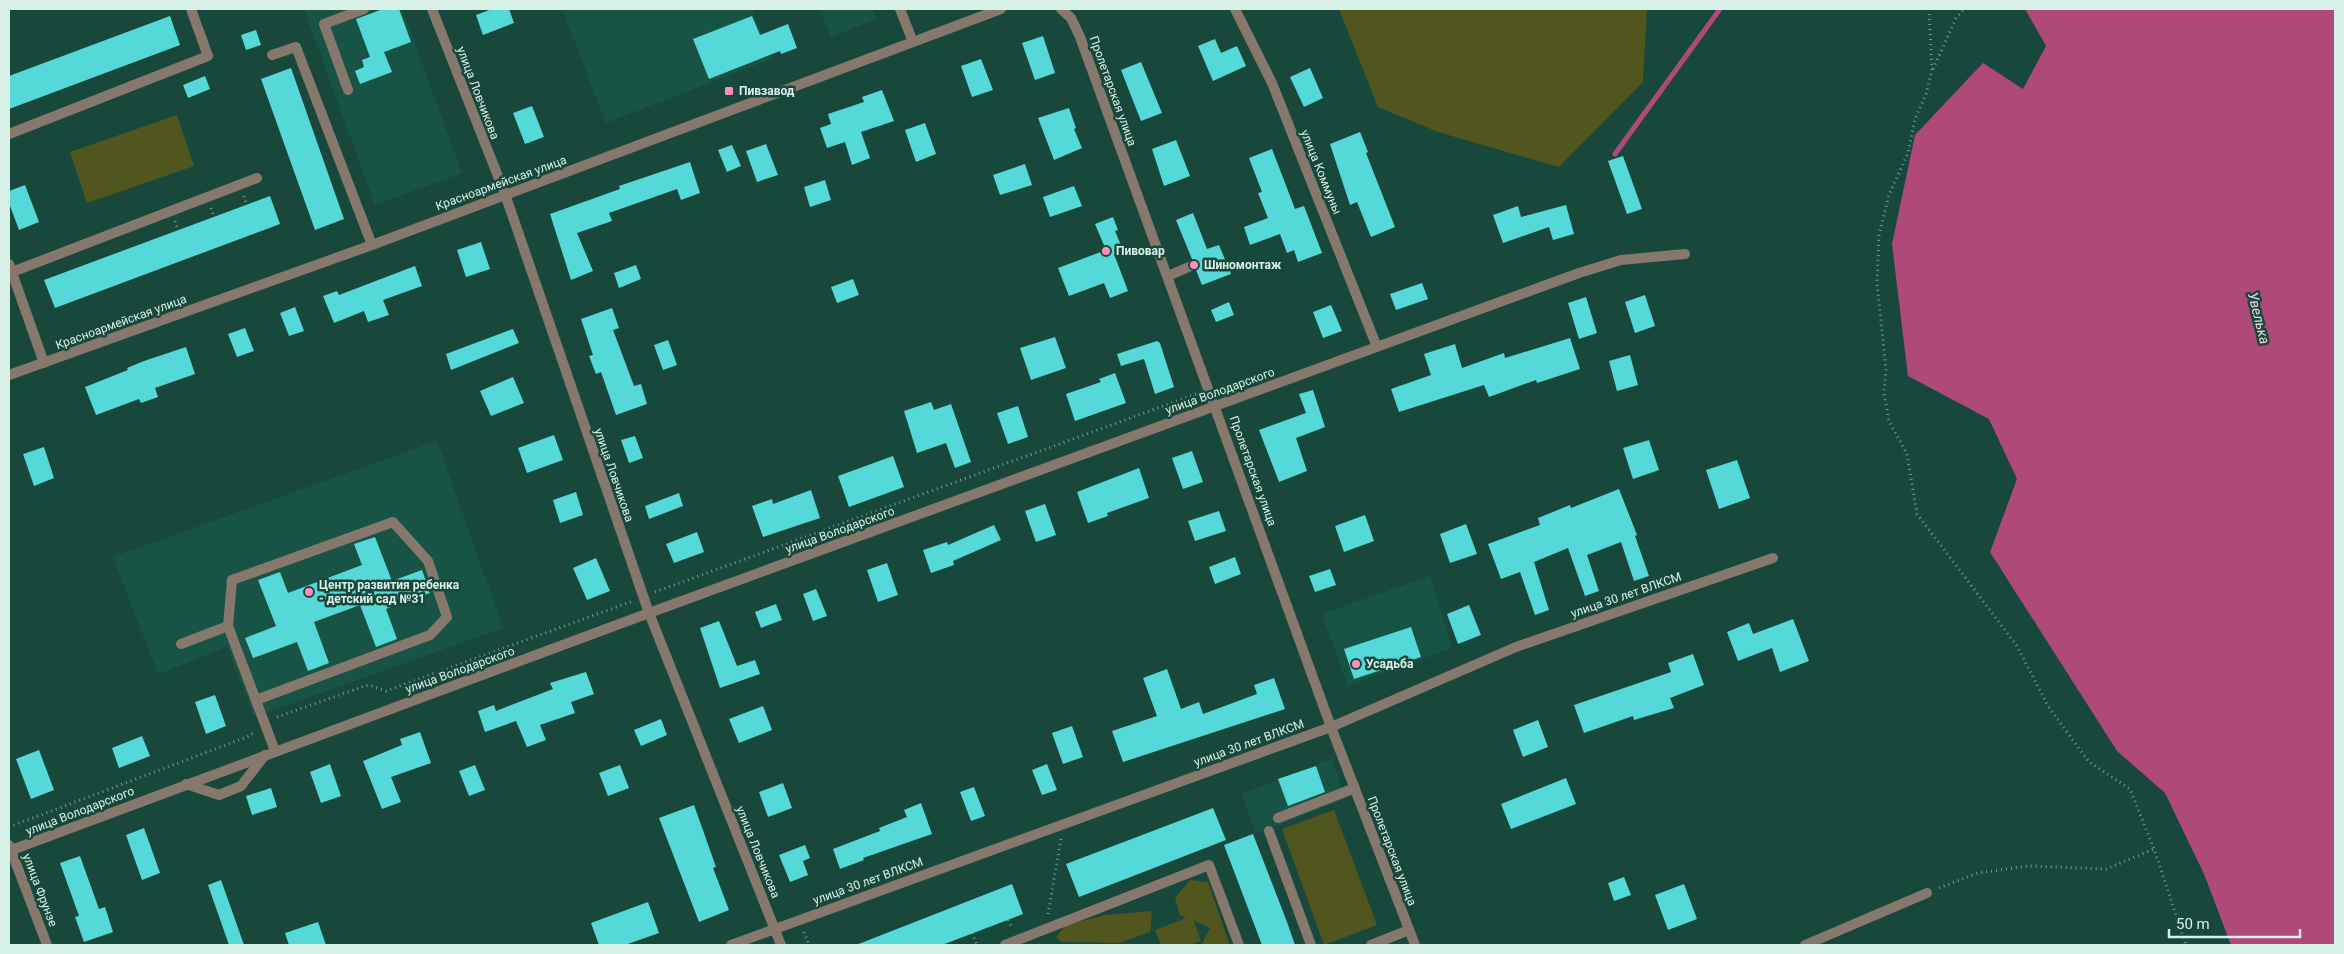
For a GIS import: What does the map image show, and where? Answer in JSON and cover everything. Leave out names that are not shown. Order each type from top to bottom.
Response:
[{"type":"street","points":[[9,134],[208,56],[191,9]]},
{"type":"street","points":[[348,90],[324,24],[364,9]]},
{"type":"street","name":"улица Ловчикова","points":[[432,9],[505,194],[643,597],[781,945]]},
{"type":"street","points":[[900,9],[913,42]]},
{"type":"street","name":"Красноармейская улица","points":[[9,375],[372,244],[1000,9]]},
{"type":"street","name":"Пролетарская улица","points":[[1061,9],[1070,18],[1080,37],[1216,406],[1331,727],[1415,945]]},
{"type":"street","name":"улица Коммуны","points":[[1236,9],[1272,83],[1377,347]]},
{"type":"street","points":[[272,55],[296,47],[372,244]]},
{"type":"street","points":[[44,363],[10,268],[257,178]]},
{"type":"street","name":"улица Володарского","points":[[9,848],[1612,262],[1685,254]]},
{"type":"street","points":[[1168,276],[1191,266]]},
{"type":"street","points":[[186,784],[219,795],[241,786],[270,753],[265,724],[228,626],[232,580],[393,522],[428,561],[447,617],[430,635],[256,700]]},
{"type":"street","name":"улица 30 лет ВЛКСМ","points":[[731,945],[1331,727],[1516,647],[1773,558]]},
{"type":"street","points":[[181,644],[228,626]]},
{"type":"street","points":[[1278,818],[1355,788]]},
{"type":"street","points":[[1269,831],[1311,945]]},
{"type":"street","name":"улица Фрунзе","points":[[9,848],[47,945]]},
{"type":"street","points":[[1005,945],[1209,865],[1239,945]]},
{"type":"street","points":[[1805,945],[1927,893]]},
{"type":"street","points":[[1371,945],[1409,930]]},
{"type":"path","points":[[1929,9],[1932,70]]},
{"type":"path","points":[[1964,9],[1956,18],[1932,70],[1926,94],[1915,118],[1908,153],[1889,195],[1879,235],[1877,283],[1886,369],[1884,393],[1888,421],[1907,454],[1916,514],[2017,646],[2048,706],[2088,762],[2130,789],[2154,849],[2186,945]]},
{"type":"path","points":[[9,827],[247,737],[274,718],[368,685],[386,691],[1209,389]]},
{"type":"path","points":[[1045,930],[1064,823]]},
{"type":"path","points":[[1927,893],[1978,873],[2028,866],[2106,870],[2154,849]]},
{"type":"path","points":[[972,934],[978,945]]},
{"type":"shaded area","points":[[304,9],[402,9],[462,173],[375,205]]},
{"type":"shaded area","name":"Пивзавод","points":[[562,9],[759,9],[753,11],[771,59],[606,123]]},
{"type":"shaded area","points":[[819,9],[873,9],[876,19],[831,37]]},
{"type":"shaded area","points":[[1339,9],[1647,9],[1643,82],[1559,167],[1438,132],[1378,107]]},
{"type":"shaded area","points":[[177,115],[194,166],[87,203],[70,152]]},
{"type":"shaded area","name":"Центр развития ребенка - детский сад №31","points":[[437,441],[503,628],[254,717],[227,647],[158,674],[113,557]]},
{"type":"shaded area","points":[[1430,576],[1452,648],[1348,686],[1322,614]]},
{"type":"shaded area","points":[[1332,759],[1345,799],[1256,834],[1241,794]]},
{"type":"shaded area","points":[[1334,810],[1377,925],[1324,945],[1282,829]]},
{"type":"shaded area","points":[[1190,880],[1208,882],[1230,945],[1201,945],[1210,928],[1194,921],[1201,941],[1190,945],[1161,945],[1155,930],[1186,918],[1180,915],[1175,898]]},
{"type":"shaded area","points":[[1152,911],[1150,932],[1119,943],[1061,942],[1056,937],[1066,925],[1106,915]]},
{"type":"water","name":"Увелька","points":[[2025,9],[2335,9],[2335,945],[2231,945],[2204,874],[2165,793],[2117,751],[1990,552],[2017,479],[1989,419],[1908,376],[1892,244],[1915,135],[1983,63],[2023,89],[2046,46]]},
{"type":"building","points":[[383,9],[399,9],[411,42],[384,52],[392,72],[360,84],[355,71],[364,67],[362,60],[370,57],[356,19]]},
{"type":"building","points":[[492,9],[509,9],[514,23],[483,35],[476,15]]},
{"type":"building","points":[[170,16],[180,45],[9,109],[9,76]]},
{"type":"building","points":[[752,16],[760,35],[788,24],[797,48],[781,54],[780,51],[709,79],[693,39]]},
{"type":"building","points":[[256,30],[261,45],[246,50],[241,35]]},
{"type":"building","points":[[1043,36],[1055,73],[1035,80],[1022,43]]},
{"type":"building","points":[[1215,39],[1221,53],[1237,46],[1246,66],[1213,81],[1198,46]]},
{"type":"building","points":[[981,59],[993,90],[972,97],[961,66]]},
{"type":"building","points":[[1141,62],[1162,113],[1141,121],[1121,70]]},
{"type":"building","points":[[291,68],[344,219],[315,230],[261,79]]},
{"type":"building","points":[[1310,68],[1323,98],[1304,107],[1290,77]]},
{"type":"building","points":[[205,76],[210,89],[188,98],[183,85]]},
{"type":"building","points":[[882,90],[894,121],[861,132],[870,158],[852,165],[845,142],[827,148],[820,128],[831,124],[828,114],[864,102],[862,97]]},
{"type":"building","points":[[532,106],[544,137],[525,144],[513,113]]},
{"type":"building","points":[[1069,108],[1076,128],[1074,129],[1082,148],[1054,160],[1038,118]]},
{"type":"building","points":[[925,123],[936,154],[916,162],[905,130]]},
{"type":"building","points":[[1360,132],[1368,152],[1366,153],[1395,227],[1371,237],[1357,202],[1350,205],[1330,144]]},
{"type":"building","points":[[1176,140],[1190,176],[1164,186],[1152,149]]},
{"type":"building","points":[[766,144],[778,175],[757,182],[746,151]]},
{"type":"building","points":[[732,145],[741,166],[727,172],[718,150]]},
{"type":"building","points":[[1272,149],[1295,209],[1304,206],[1322,253],[1298,262],[1294,250],[1287,253],[1280,234],[1250,245],[1244,227],[1268,218],[1258,193],[1262,192],[1249,158]]},
{"type":"building","points":[[1623,156],[1642,209],[1627,214],[1608,161]]},
{"type":"building","points":[[690,162],[700,193],[681,200],[677,189],[609,213],[612,221],[577,233],[593,271],[571,280],[550,214],[620,189],[619,186]]},
{"type":"building","points":[[1025,164],[1032,185],[1000,195],[993,175]]},
{"type":"building","points":[[825,180],[831,200],[810,207],[804,187]]},
{"type":"building","points":[[25,185],[39,222],[19,230],[9,203],[9,191]]},
{"type":"building","points":[[1074,186],[1082,206],[1050,217],[1043,197]]},
{"type":"building","points":[[270,196],[280,224],[55,308],[44,280]]},
{"type":"building","points":[[1566,205],[1574,234],[1553,240],[1549,227],[1503,243],[1493,215],[1518,206],[1521,217]]},
{"type":"building","points":[[1193,213],[1207,249],[1219,245],[1231,274],[1202,285],[1196,270],[1197,264],[1192,259],[1176,220]]},
{"type":"building","points":[[1113,217],[1118,230],[1115,231],[1123,250],[1114,254],[1128,291],[1110,298],[1104,283],[1069,296],[1058,268],[1106,250],[1095,224]]},
{"type":"building","points":[[481,242],[490,269],[466,277],[457,250]]},
{"type":"building","points":[[636,265],[641,279],[619,288],[614,273]]},
{"type":"building","points":[[415,266],[422,286],[383,300],[389,315],[368,322],[364,311],[334,323],[323,296],[337,291],[339,295]]},
{"type":"building","points":[[853,279],[859,295],[837,303],[831,287]]},
{"type":"building","points":[[1422,283],[1428,299],[1396,310],[1390,294]]},
{"type":"building","points":[[1645,295],[1655,326],[1635,333],[1625,302]]},
{"type":"building","points":[[1586,297],[1597,333],[1579,339],[1568,303]]},
{"type":"building","points":[[1229,302],[1234,315],[1216,322],[1211,310]]},
{"type":"building","points":[[1331,305],[1342,331],[1323,338],[1313,312]]},
{"type":"building","points":[[295,307],[304,331],[289,336],[280,313]]},
{"type":"building","points":[[612,308],[619,328],[613,330],[634,386],[641,384],[647,404],[616,415],[601,372],[596,374],[589,356],[593,355],[581,319]]},
{"type":"building","points":[[245,328],[254,351],[237,357],[228,334]]},
{"type":"building","points":[[513,329],[519,343],[451,370],[446,354]]},
{"type":"building","points":[[1055,337],[1066,368],[1031,380],[1020,348]]},
{"type":"building","points":[[1570,338],[1580,369],[1537,383],[1536,380],[1489,397],[1484,385],[1399,412],[1391,389],[1431,375],[1424,354],[1455,344],[1462,368],[1504,353],[1505,358]]},
{"type":"building","points":[[668,340],[677,365],[663,370],[654,345]]},
{"type":"building","points":[[1157,341],[1160,343],[1174,387],[1155,394],[1144,359],[1121,366],[1117,354]]},
{"type":"building","points":[[186,347],[195,374],[155,388],[158,397],[141,403],[139,399],[96,415],[85,387],[128,370],[127,368],[144,361]]},
{"type":"building","points":[[1630,355],[1638,385],[1617,391],[1609,361]]},
{"type":"building","points":[[1115,373],[1126,403],[1075,421],[1066,394],[1101,382],[1099,379]]},
{"type":"building","points":[[513,377],[524,403],[491,416],[480,391]]},
{"type":"building","points":[[1313,390],[1325,427],[1296,438],[1307,471],[1279,482],[1259,430],[1306,413],[1299,394]]},
{"type":"building","points":[[931,402],[934,410],[951,404],[971,462],[955,468],[946,443],[917,453],[904,411]]},
{"type":"building","points":[[1018,406],[1028,437],[1008,444],[997,413]]},
{"type":"building","points":[[554,435],[563,460],[527,473],[518,448]]},
{"type":"building","points":[[635,436],[643,458],[629,463],[621,440]]},
{"type":"building","points":[[1649,440],[1659,470],[1633,479],[1623,448]]},
{"type":"building","points":[[44,447],[54,478],[34,486],[23,454]]},
{"type":"building","points":[[1192,451],[1203,482],[1183,489],[1172,458]]},
{"type":"building","points":[[893,456],[904,487],[849,507],[838,476]]},
{"type":"building","points":[[1737,460],[1750,498],[1719,509],[1706,470]]},
{"type":"building","points":[[1139,468],[1149,498],[1107,513],[1108,516],[1088,523],[1077,492]]},
{"type":"building","points":[[1619,489],[1637,535],[1635,536],[1649,576],[1634,581],[1621,542],[1587,555],[1599,591],[1585,596],[1568,548],[1534,562],[1549,610],[1535,615],[1520,572],[1501,579],[1488,544],[1540,525],[1538,518],[1570,505],[1571,508]]},
{"type":"building","points":[[811,490],[820,518],[763,537],[752,506],[772,499],[773,504]]},
{"type":"building","points":[[576,492],[583,515],[560,523],[553,500]]},
{"type":"building","points":[[679,493],[683,506],[649,519],[645,506]]},
{"type":"building","points":[[1045,504],[1056,535],[1036,542],[1025,511]]},
{"type":"building","points":[[1219,511],[1226,531],[1195,541],[1188,521]]},
{"type":"building","points":[[1365,515],[1374,541],[1344,552],[1335,526]]},
{"type":"building","points":[[1466,524],[1477,554],[1450,563],[1440,534]]},
{"type":"building","points":[[994,525],[1001,540],[953,561],[954,565],[931,573],[923,550],[947,542],[948,545]]},
{"type":"building","points":[[697,532],[704,552],[674,563],[666,544]]},
{"type":"building","points":[[375,537],[392,581],[422,570],[430,593],[386,609],[397,639],[376,647],[360,605],[314,622],[329,663],[308,671],[297,642],[253,658],[245,638],[276,626],[258,580],[280,572],[288,593],[362,565],[354,544]]},
{"type":"building","points":[[1235,557],[1241,574],[1215,584],[1209,567]]},
{"type":"building","points":[[596,558],[610,591],[587,600],[573,568]]},
{"type":"building","points":[[887,563],[898,595],[878,602],[867,570]]},
{"type":"building","points":[[1330,569],[1336,585],[1315,592],[1309,576]]},
{"type":"building","points":[[816,589],[827,616],[813,621],[803,594]]},
{"type":"building","points":[[776,604],[782,620],[761,628],[755,612]]},
{"type":"building","points":[[1469,605],[1481,635],[1458,644],[1447,614]]},
{"type":"building","points":[[1793,619],[1809,661],[1780,672],[1772,648],[1738,661],[1727,632],[1749,623],[1753,634]]},
{"type":"building","points":[[719,621],[737,666],[755,660],[760,674],[720,688],[700,628]]},
{"type":"building","points":[[1411,627],[1421,657],[1354,679],[1344,649]]},
{"type":"building","points":[[1693,654],[1704,685],[1670,698],[1674,708],[1634,720],[1633,716],[1584,733],[1574,705],[1671,672],[1668,663]]},
{"type":"building","points":[[1167,669],[1181,709],[1199,702],[1203,714],[1257,694],[1254,685],[1274,678],[1285,709],[1123,762],[1112,731],[1157,716],[1143,678]]},
{"type":"building","points":[[586,672],[594,694],[571,702],[575,713],[540,725],[546,740],[527,747],[516,721],[485,732],[478,711],[494,705],[496,711],[553,689],[550,683]]},
{"type":"building","points":[[215,695],[226,726],[206,734],[195,702]]},
{"type":"building","points":[[763,706],[772,730],[739,743],[729,719]]},
{"type":"building","points":[[661,719],[667,735],[641,746],[634,730]]},
{"type":"building","points":[[1538,720],[1548,747],[1523,757],[1513,730]]},
{"type":"building","points":[[1072,726],[1083,757],[1063,764],[1052,733]]},
{"type":"building","points":[[420,732],[431,763],[391,777],[401,802],[382,809],[363,761],[402,745],[400,739]]},
{"type":"building","points":[[142,736],[150,756],[119,768],[112,748]]},
{"type":"building","points":[[39,750],[54,790],[31,799],[16,759]]},
{"type":"building","points":[[330,764],[341,796],[321,803],[310,772]]},
{"type":"building","points":[[1047,764],[1057,790],[1042,795],[1032,770]]},
{"type":"building","points":[[475,765],[485,790],[469,796],[459,771]]},
{"type":"building","points":[[620,765],[629,788],[608,796],[599,773]]},
{"type":"building","points":[[1316,766],[1325,792],[1288,806],[1278,779]]},
{"type":"building","points":[[1566,778],[1576,804],[1511,829],[1501,804]]},
{"type":"building","points":[[783,783],[792,808],[768,817],[759,792]]},
{"type":"building","points":[[974,787],[985,816],[971,821],[960,792]]},
{"type":"building","points":[[271,788],[277,807],[252,815],[246,796]]},
{"type":"building","points":[[921,803],[932,834],[863,858],[864,860],[840,869],[833,849],[880,831],[879,828],[907,817],[904,810]]},
{"type":"building","points":[[694,805],[716,867],[713,868],[729,910],[699,922],[659,818]]},
{"type":"building","points":[[1213,808],[1226,840],[1079,897],[1066,864]]},
{"type":"building","points":[[144,828],[160,873],[142,880],[126,835]]},
{"type":"building","points":[[1253,834],[1295,945],[1262,945],[1224,845]]},
{"type":"building","points":[[805,845],[810,858],[803,861],[808,875],[790,882],[779,855]]},
{"type":"building","points":[[80,856],[99,909],[105,907],[113,932],[84,942],[75,917],[79,916],[60,863]]},
{"type":"building","points":[[1624,877],[1631,895],[1614,901],[1608,883]]},
{"type":"building","points":[[221,880],[244,945],[229,945],[208,885]]},
{"type":"building","points":[[1012,884],[1023,914],[942,945],[856,945]]},
{"type":"building","points":[[1684,884],[1697,919],[1668,930],[1655,895]]},
{"type":"building","points":[[648,902],[659,933],[625,945],[599,945],[591,923]]},
{"type":"building","points":[[318,922],[326,945],[289,945],[285,933]]},
{"type":"waterway","points":[[1615,154],[1720,9]]},
{"type":"place","name":"Пивзавод","points":[[729,91]]},
{"type":"place","name":"Пивовар","points":[[1106,251]]},
{"type":"place","name":"Шиномонтаж","points":[[1194,265]]},
{"type":"place","name":"Центр развития ребенка - детский сад №31","points":[[309,592]]},
{"type":"place","name":"Усадьба","points":[[1356,664]]}]
